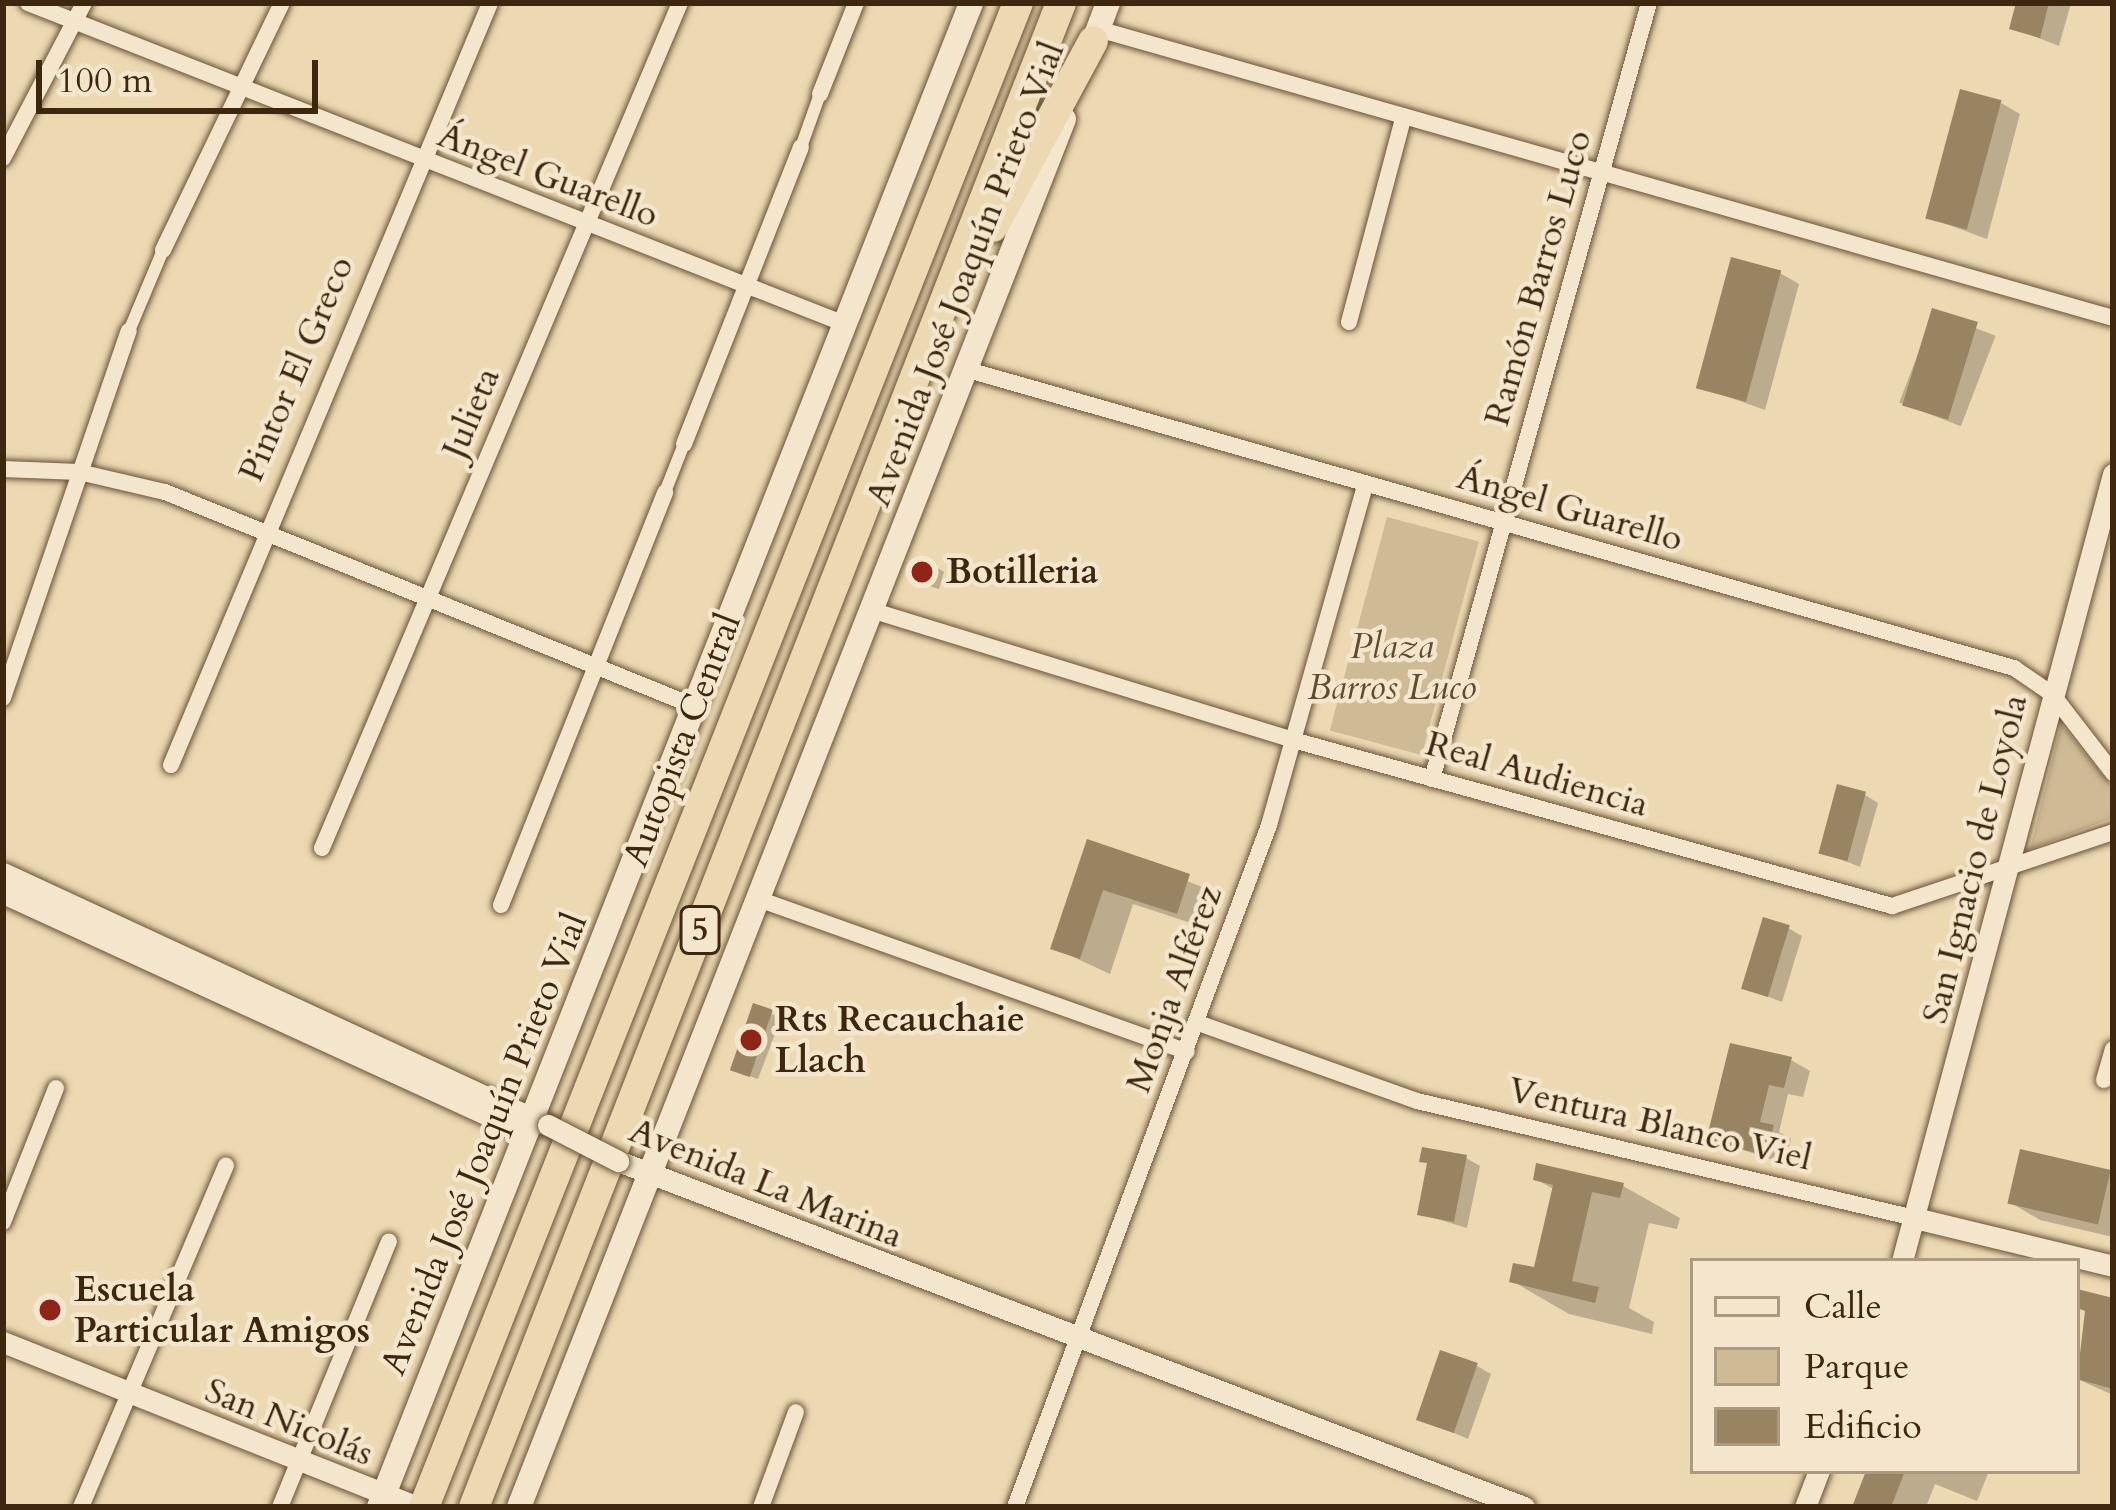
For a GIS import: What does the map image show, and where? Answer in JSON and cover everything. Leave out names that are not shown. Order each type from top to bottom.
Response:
[{"type":"highway","points":[[954,160],[998,3]]},
{"type":"highway","name":"Autopista Central","points":[[401,1503],[1018,3]]},
{"type":"highway","name":"5","points":[[474,1507],[1061,3]]},
{"type":"highway","points":[[934,332],[1096,35]]},
{"type":"main road","name":"Avenida José Joaquín Prieto Vial","points":[[401,1503],[694,706],[971,3]]},
{"type":"main road","name":"Avenida José Joaquín Prieto Vial","points":[[519,1507],[1108,3]]},
{"type":"street","name":"Ángel Guarello","points":[[28,3],[73,26],[845,324]]},
{"type":"street","points":[[3,158],[84,3]]},
{"type":"street","points":[[3,698],[60,547],[79,472],[129,331],[237,90],[282,3]]},
{"type":"street","name":"Pintor El Greco","points":[[171,765],[419,161],[490,3]]},
{"type":"street","name":"Julieta","points":[[322,848],[680,3]]},
{"type":"street","points":[[501,905],[856,3]]},
{"type":"street","name":"Ramón Barros Luco","points":[[1432,779],[1649,3]]},
{"type":"street","points":[[1096,35],[1404,116],[2113,318]]},
{"type":"street","points":[[1349,322],[1404,116]]},
{"type":"street","name":"Ángel Guarello","points":[[968,370],[2014,668],[2052,694],[2113,773]]},
{"type":"street","points":[[3,469],[79,472],[145,485],[694,706]]},
{"type":"street","name":"San Ignacio de Loyola","points":[[1903,1258],[1919,1219],[2003,874],[2113,474]]},
{"type":"street","name":"Monja Alférez","points":[[1015,1507],[1198,1022],[1293,740],[1366,485]]},
{"type":"street","name":"Real Audiencia","points":[[874,610],[1293,740],[1892,906],[2003,874],[2113,832]]},
{"type":"street","name":"Avenida La Marina","points":[[3,873],[271,1006]]},
{"type":"street","name":"Avenida La Marina","points":[[3,893],[271,1006],[648,1177],[1524,1507]]},
{"type":"street","points":[[758,898],[1187,1052]]},
{"type":"street","name":"Ventura Blanco Viel","points":[[1198,1022],[1398,1096],[2113,1266]]},
{"type":"street","points":[[2104,1080],[2113,1048]]},
{"type":"street","points":[[3,1222],[56,1088]]},
{"type":"street","points":[[81,1507],[226,1165]]},
{"type":"street","points":[[280,1507],[389,1241]]},
{"type":"street","name":"San Nicolás","points":[[3,1342],[401,1503]]},
{"type":"street","points":[[761,1507],[796,1412]]},
{"type":"street","points":[[1805,1507],[1819,1474]]},
{"type":"green space","name":"Plaza Barros Luco","points":[[1387,517],[1479,542],[1422,755],[1330,730]]},
{"type":"green space","points":[[2061,724],[2113,788],[2113,818],[2030,849]]},
{"type":"building","points":[[2016,3],[2049,3],[2040,38],[2009,29]]},
{"type":"building","points":[[1960,89],[2002,100],[1967,230],[1925,218]]},
{"type":"building","points":[[1731,257],[1781,270],[1746,402],[1696,388]]},
{"type":"building","points":[[1932,308],[1978,322],[1948,420],[1902,406]]},
{"type":"building","name":"Botilleria","points":[[915,557],[937,564],[929,587],[908,580]]},
{"type":"building","points":[[1837,784],[1866,792],[1847,861],[1818,854]]},
{"type":"building","points":[[1087,839],[1190,874],[1177,914],[1103,890],[1080,959],[1050,949]]},
{"type":"building","points":[[1763,917],[1790,925],[1768,997],[1741,989]]},
{"type":"building","name":"Rts Recauchaie Llach","points":[[753,1003],[773,1010],[750,1077],[730,1070]]},
{"type":"building","points":[[1730,1043],[1792,1057],[1784,1088],[1769,1085],[1760,1122],[1774,1125],[1766,1155],[1706,1141]]},
{"type":"building","points":[[1422,1147],[1467,1155],[1454,1222],[1417,1215],[1427,1163],[1419,1162]]},
{"type":"building","points":[[2020,1149],[2111,1170],[2098,1224],[2007,1204]]},
{"type":"building","points":[[1536,1163],[1624,1183],[1620,1198],[1592,1192],[1572,1281],[1599,1287],[1595,1303],[1509,1282],[1513,1263],[1534,1267],[1553,1185],[1533,1180]]},
{"type":"building","points":[[2080,1290],[2113,1298],[2113,1389],[2080,1380],[2085,1311],[2080,1309]]},
{"type":"building","points":[[1440,1350],[1478,1363],[1454,1433],[1416,1420]]},
{"type":"building","points":[[1865,1474],[1904,1474],[1891,1507],[1852,1507]]},
{"type":"place","name":"Botilleria","points":[[922,572]]},
{"type":"place","name":"Rts Recauchaie Llach","points":[[751,1040]]},
{"type":"place","name":"Escuela Particular Amigos","points":[[50,1310]]}]
